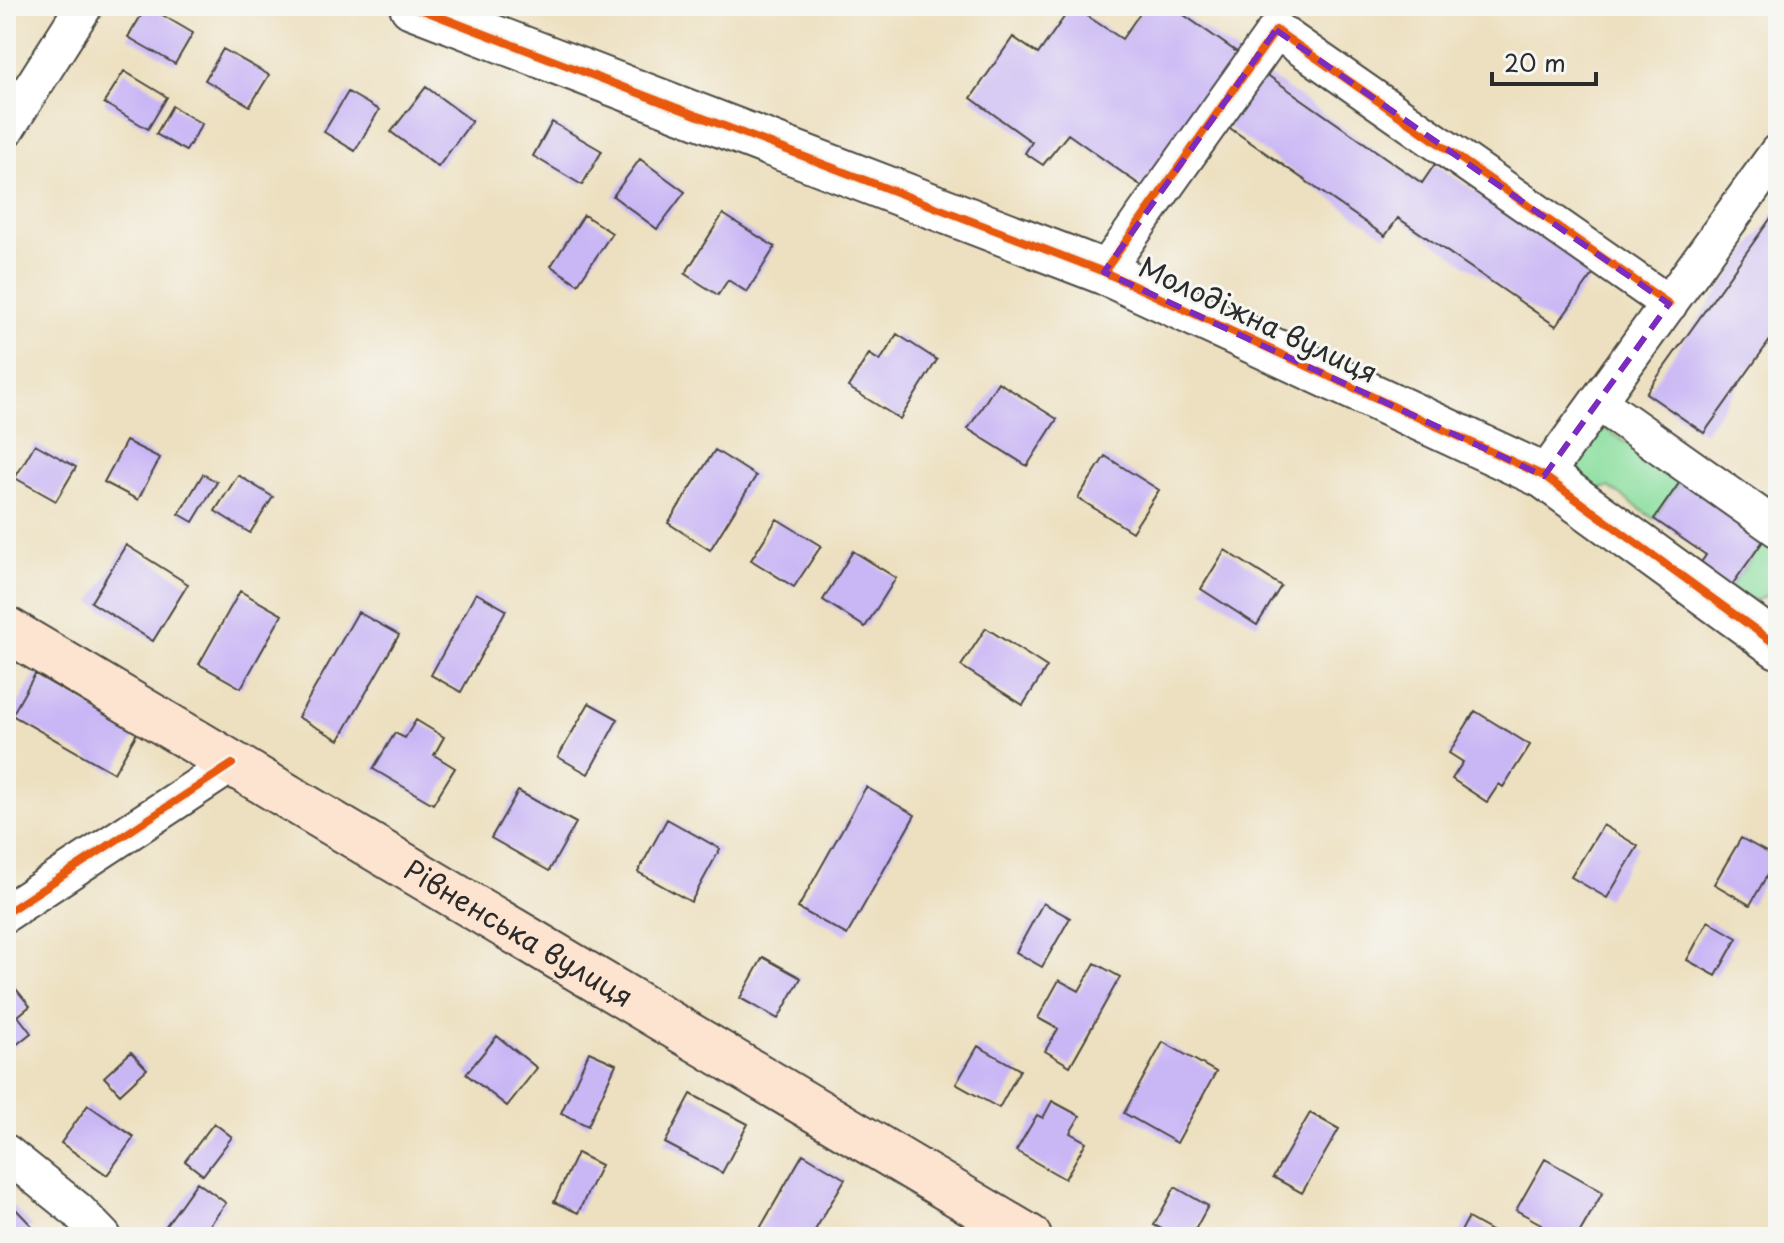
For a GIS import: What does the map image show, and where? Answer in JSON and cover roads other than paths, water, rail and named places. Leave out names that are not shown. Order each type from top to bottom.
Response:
[{"type":"main road","name":"Рівненська вулиця","points":[[6,629],[1029,1237]]},
{"type":"street","points":[[6,129],[84,6]]},
{"type":"street","name":"Молодіжна вулиця","points":[[412,6],[1104,272],[1544,476],[1775,634]]},
{"type":"street","points":[[1104,272],[1276,30],[1669,304]]},
{"type":"street","points":[[1544,476],[1778,152]]},
{"type":"street","points":[[1598,402],[1778,529]]},
{"type":"street","points":[[6,913],[232,764]]},
{"type":"street","points":[[6,1153],[77,1210],[103,1237]]}]
